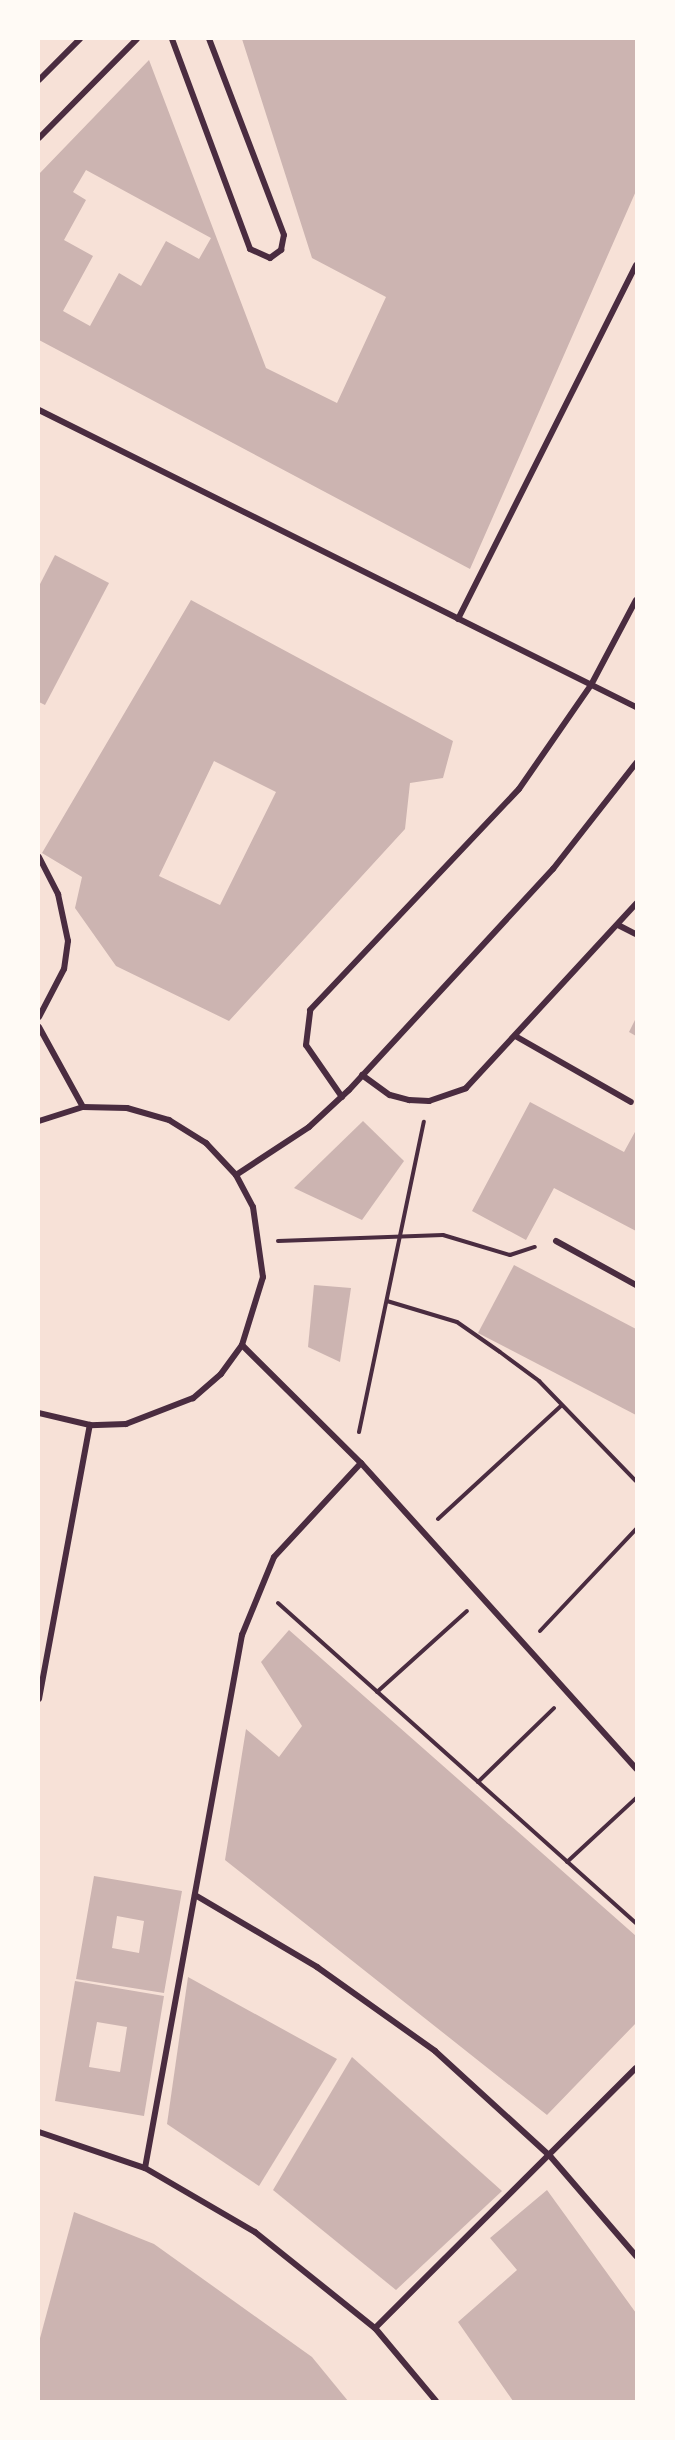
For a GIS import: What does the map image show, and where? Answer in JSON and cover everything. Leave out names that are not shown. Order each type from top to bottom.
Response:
[{"type":"street","points":[[39,80],[80,39]]},
{"type":"street","points":[[39,138],[137,39]]},
{"type":"street","points":[[172,39],[250,249],[270,258],[281,250],[284,235],[209,39]]},
{"type":"street","points":[[458,619],[636,265]]},
{"type":"street","points":[[39,410],[636,707]]},
{"type":"street","points":[[342,1097],[306,1046],[310,1010],[519,789],[591,685],[636,600]]},
{"type":"street","points":[[236,1175],[270,1156],[342,1097],[553,869],[636,763]]},
{"type":"street","points":[[39,858],[58,894],[68,941],[64,969],[39,1017]]},
{"type":"street","points":[[362,1075],[390,1095],[429,1101],[466,1088],[517,1037],[636,904]]},
{"type":"street","points":[[618,925],[636,934]]},
{"type":"street","points":[[39,1027],[83,1107]]},
{"type":"street","points":[[517,1037],[631,1102]]},
{"type":"street","points":[[39,1121],[83,1107],[127,1108],[169,1120],[206,1143],[236,1175],[253,1207],[261,1241],[263,1277],[242,1345],[220,1374],[193,1398],[134,1422],[90,1425],[39,1413]]},
{"type":"street","points":[[556,1242],[636,1285]]},
{"type":"street","points":[[242,1345],[362,1463],[636,1768]]},
{"type":"street","points":[[39,1699],[90,1425]]},
{"type":"street","points":[[146,2168],[242,1635],[259,1587],[300,1523],[362,1463]]},
{"type":"street","points":[[195,1895],[317,1967],[435,2051],[550,2156],[636,2256]]},
{"type":"street","points":[[375,2328],[636,2068]]},
{"type":"street","points":[[39,2132],[146,2168],[255,2232],[375,2328],[436,2401]]},
{"type":"path","points":[[354,1456],[429,1101]]},
{"type":"path","points":[[261,1241],[452,1235],[510,1256],[556,1242]]},
{"type":"path","points":[[387,1301],[457,1322],[562,1405],[636,1481]]},
{"type":"path","points":[[424,1532],[562,1405]]},
{"type":"path","points":[[527,1645],[636,1529]]},
{"type":"path","points":[[259,1587],[635,1920]]},
{"type":"path","points":[[377,1692],[483,1597]]},
{"type":"path","points":[[478,1782],[570,1693]]},
{"type":"path","points":[[567,1862],[636,1798]]},
{"type":"building","points":[[242,39],[636,39],[636,191],[470,569],[39,340],[39,174],[149,60],[266,368],[337,403],[386,297],[312,258]],"holes":[[[86,170],[211,238],[199,259],[166,241],[141,286],[119,273],[90,326],[63,311],[93,256],[64,240],[86,200],[73,192]]]},
{"type":"building","points":[[55,555],[109,583],[45,705],[39,702],[39,586]]},
{"type":"building","points":[[191,600],[453,741],[443,778],[410,783],[405,829],[229,1021],[116,966],[75,908],[82,877],[42,853]],"holes":[[[214,761],[276,792],[220,905],[159,876]]]},
{"type":"building","points":[[636,1018],[636,1036],[629,1032]]},
{"type":"building","points":[[530,1102],[624,1152],[636,1130],[636,1231],[554,1188],[526,1240],[472,1211]]},
{"type":"building","points":[[363,1121],[404,1161],[362,1220],[294,1188]]},
{"type":"building","points":[[514,1265],[636,1329],[636,1415],[478,1333]]},
{"type":"building","points":[[314,1285],[351,1288],[340,1362],[308,1347]]},
{"type":"building","points":[[289,1630],[636,1936],[636,2023],[547,2115],[225,1860],[246,1729],[279,1757],[302,1726],[261,1662]]},
{"type":"building","points":[[94,1876],[182,1891],[164,1993],[76,1979]],"holes":[[[117,1916],[144,1921],[139,1953],[112,1948]]]},
{"type":"building","points":[[188,1977],[337,2059],[259,2186],[167,2124]]},
{"type":"building","points":[[75,1981],[164,1996],[144,2116],[55,2101]],"holes":[[[97,2022],[127,2027],[120,2072],[89,2067]]]},
{"type":"building","points":[[352,2057],[502,2191],[396,2290],[273,2190]]},
{"type":"building","points":[[547,2190],[636,2313],[636,2401],[513,2401],[458,2322],[517,2270],[490,2238]]},
{"type":"building","points":[[74,2212],[154,2244],[312,2357],[348,2401],[39,2401],[39,2342]]}]
